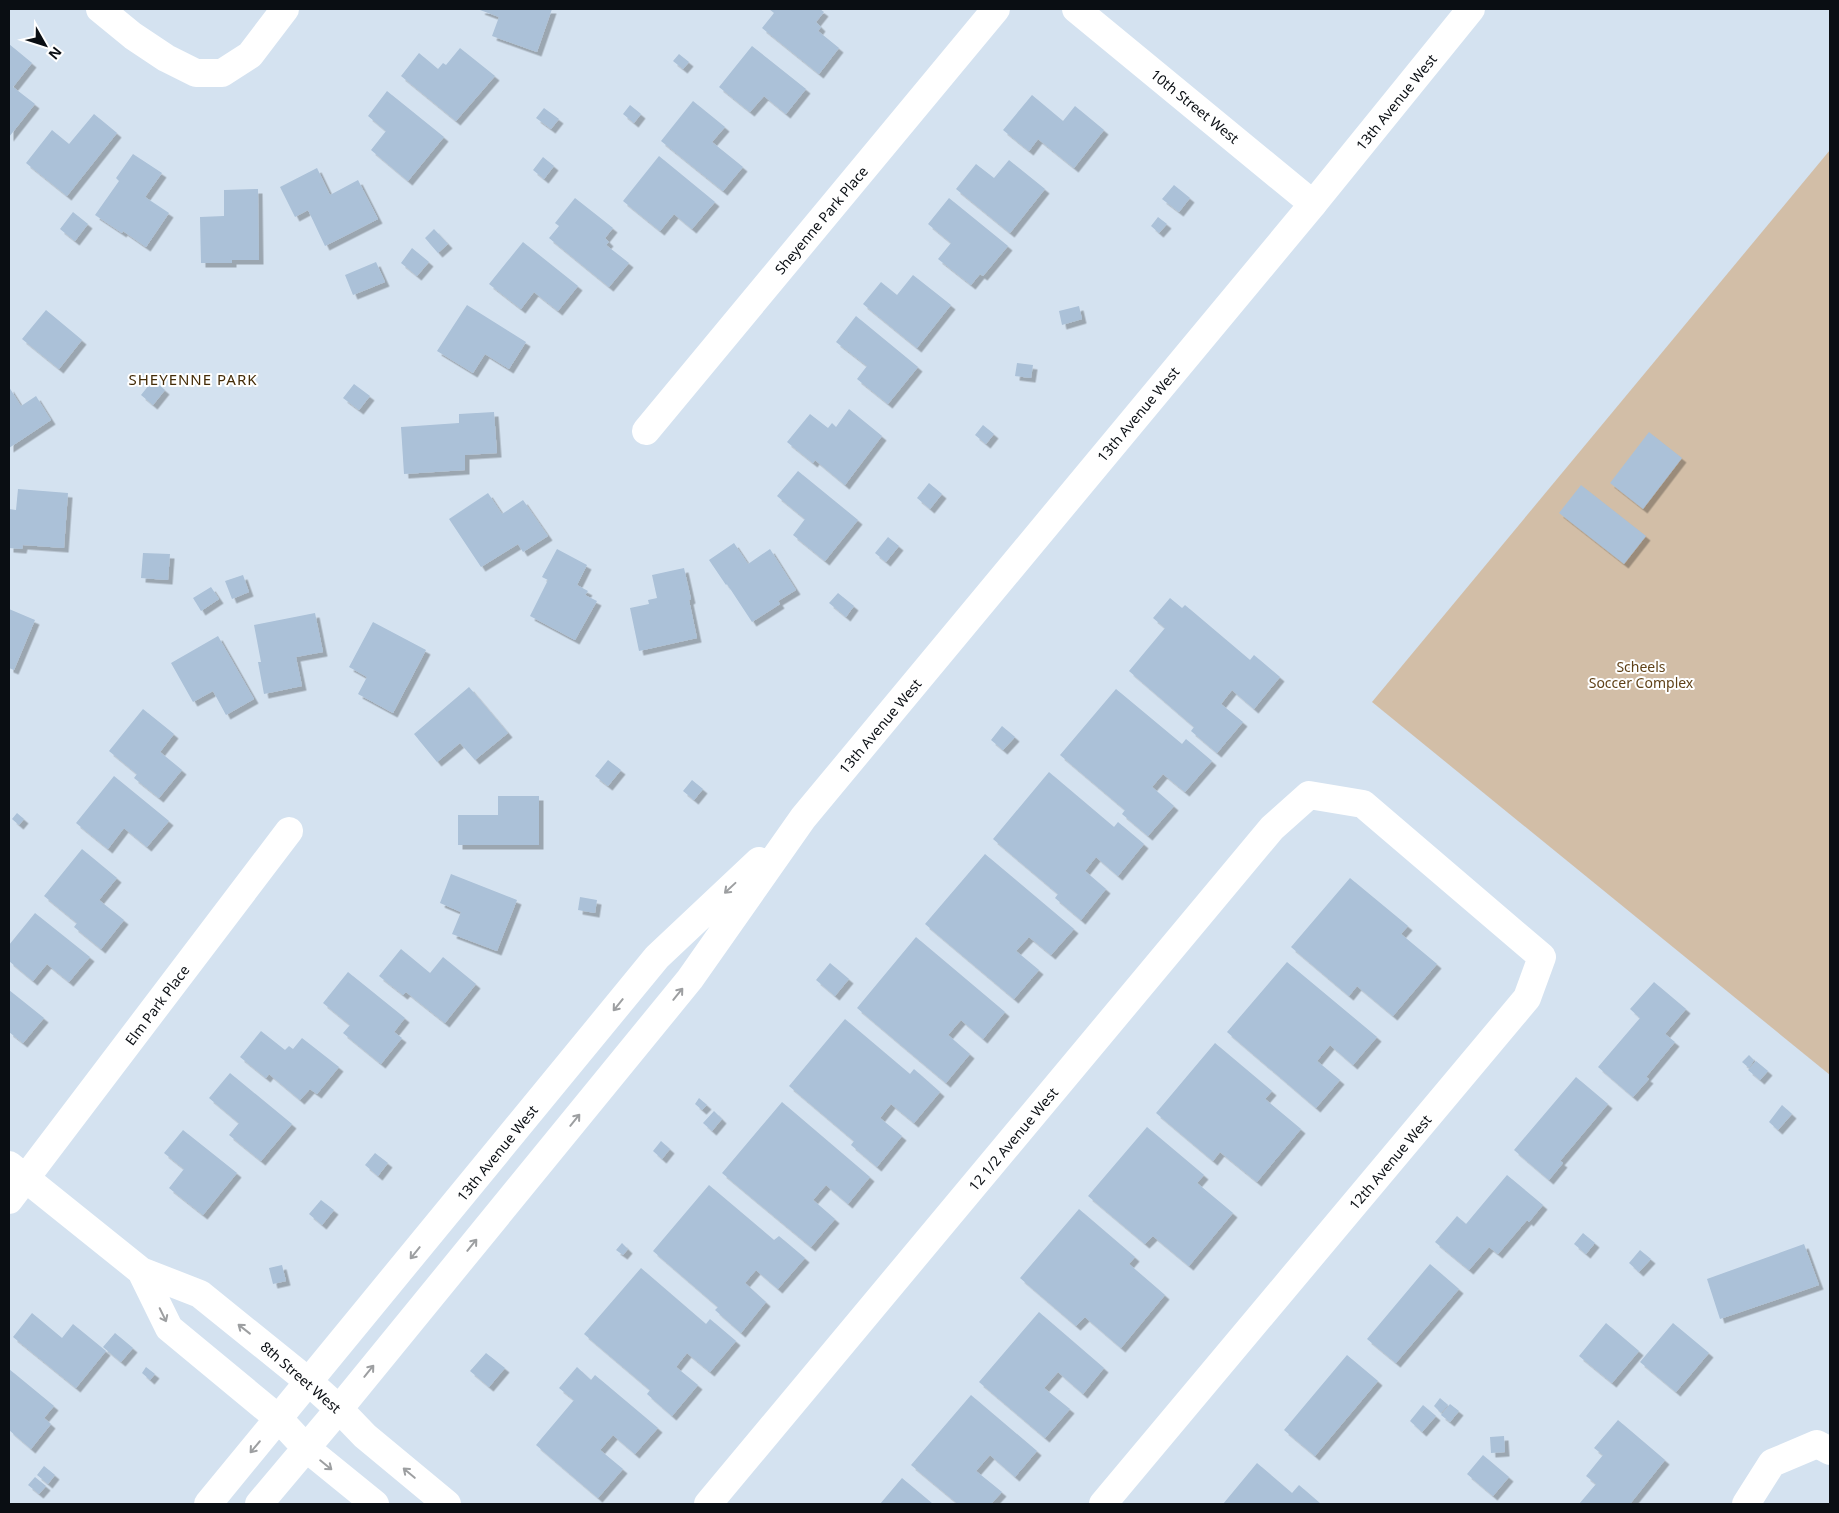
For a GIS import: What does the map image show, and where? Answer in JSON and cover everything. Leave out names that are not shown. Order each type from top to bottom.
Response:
[{"type":"street","points":[[100,9],[133,36],[166,58],[196,72],[205,73],[222,73],[250,55],[285,9]]},
{"type":"street","name":"Sheyenne Park Place","points":[[646,431],[996,9]]},
{"type":"street","name":"10th Street West","points":[[1076,9],[1313,204]]},
{"type":"street","name":"13th Avenue West","points":[[259,1504],[690,980],[803,818],[1313,204],[1471,9]]},
{"type":"street","name":"12 1/2 Avenue West","points":[[708,1504],[1272,828],[1309,795],[1363,804],[1399,834]]},
{"type":"street","name":"13th Avenue West","points":[[208,1504],[657,957],[803,818]]},
{"type":"street","name":"Elm Park Place","points":[[14,1182],[289,831]]},
{"type":"street","name":"12th Avenue West","points":[[1103,1504],[1527,998],[1542,957],[1399,834]]},
{"type":"street","name":"8th Street West","points":[[14,1182],[141,1271],[200,1294],[309,1382],[365,1436],[447,1504]]},
{"type":"street","name":"8th Street West","points":[[141,1271],[169,1328],[279,1419],[306,1448],[375,1504]]},
{"type":"street","points":[[1746,1504],[1772,1463],[1824,1448]]},
{"type":"green space","name":"Scheels Soccer Complex","points":[[1830,150],[1830,1075],[1372,702]]},
{"type":"building","points":[[481,9],[552,9],[537,52],[492,36],[499,17]]},
{"type":"building","points":[[769,9],[820,9],[824,12],[816,22],[821,27],[818,31],[839,48],[819,74],[762,28],[774,13]]},
{"type":"building","points":[[9,44],[32,63],[13,87],[35,104],[9,137]]},
{"type":"building","points":[[752,46],[806,89],[786,114],[764,96],[750,112],[719,87]]},
{"type":"building","points":[[460,48],[495,76],[456,121],[401,76],[419,53],[438,69],[443,63],[446,65]]},
{"type":"building","points":[[679,54],[689,62],[683,69],[673,61]]},
{"type":"building","points":[[387,91],[444,137],[408,181],[371,150],[386,131],[368,116]]},
{"type":"building","points":[[1032,95],[1063,121],[1075,106],[1104,130],[1074,168],[1038,139],[1029,151],[1003,130]]},
{"type":"building","points":[[693,101],[725,127],[712,142],[743,167],[723,191],[661,141]]},
{"type":"building","points":[[630,105],[641,114],[634,123],[623,114]]},
{"type":"building","points":[[544,108],[559,119],[551,129],[536,118]]},
{"type":"building","points":[[94,114],[117,133],[67,196],[26,163],[52,130],[69,144]]},
{"type":"building","points":[[133,154],[162,173],[145,197],[169,213],[146,247],[95,215],[119,181],[116,178]]},
{"type":"building","points":[[659,156],[715,202],[692,229],[674,214],[660,231],[623,201]]},
{"type":"building","points":[[543,157],[554,166],[544,179],[533,170]]},
{"type":"building","points":[[1009,160],[1045,189],[1010,233],[956,189],[976,164],[994,178]]},
{"type":"building","points":[[317,168],[330,195],[358,180],[378,219],[325,246],[308,210],[295,217],[280,187]]},
{"type":"building","points":[[1174,185],[1190,198],[1179,212],[1162,199]]},
{"type":"building","points":[[258,189],[259,260],[232,260],[232,263],[201,263],[200,217],[224,216],[224,190]]},
{"type":"building","points":[[575,198],[613,228],[605,238],[609,242],[606,245],[629,263],[609,287],[549,238],[559,226],[555,223]]},
{"type":"building","points":[[949,198],[1008,246],[983,276],[980,274],[971,285],[938,259],[951,243],[928,224]]},
{"type":"building","points":[[73,212],[88,224],[75,241],[60,229]]},
{"type":"building","points":[[1158,217],[1167,224],[1159,233],[1151,226]]},
{"type":"building","points":[[434,229],[448,244],[438,253],[425,238]]},
{"type":"building","points":[[523,242],[578,286],[558,311],[534,292],[521,309],[489,284]]},
{"type":"building","points":[[412,248],[429,262],[417,276],[401,263]]},
{"type":"building","points":[[376,262],[385,282],[353,295],[345,275]]},
{"type":"building","points":[[913,275],[951,305],[917,348],[863,304],[881,282],[897,295]]},
{"type":"building","points":[[467,305],[526,342],[509,369],[485,354],[473,373],[437,351]]},
{"type":"building","points":[[1079,306],[1082,319],[1062,325],[1059,311]]},
{"type":"building","points":[[46,310],[82,340],[59,369],[22,339]]},
{"type":"building","points":[[856,316],[918,367],[888,404],[857,379],[867,366],[836,342]]},
{"type":"building","points":[[1017,363],[1033,365],[1031,378],[1015,376]]},
{"type":"building","points":[[153,380],[165,390],[153,405],[141,395]]},
{"type":"building","points":[[354,384],[370,396],[359,410],[343,398]]},
{"type":"building","points":[[9,387],[21,406],[36,396],[51,420],[9,448]]},
{"type":"building","points":[[849,409],[882,436],[845,485],[815,460],[813,463],[787,442],[810,414],[828,428],[832,423],[836,427]]},
{"type":"building","points":[[494,412],[497,453],[465,455],[465,470],[404,474],[401,427],[459,423],[459,414]]},
{"type":"building","points":[[983,425],[994,434],[986,444],[975,435]]},
{"type":"building","points":[[1649,432],[1682,458],[1643,509],[1610,483]]},
{"type":"building","points":[[798,471],[858,520],[825,561],[793,535],[805,519],[777,496]]},
{"type":"building","points":[[929,483],[942,494],[930,509],[917,498]]},
{"type":"building","points":[[1581,485],[1646,536],[1624,564],[1559,513]]},
{"type":"building","points":[[18,489],[68,493],[64,548],[23,545],[22,549],[9,548],[9,509],[16,510]]},
{"type":"building","points":[[488,493],[502,514],[523,500],[548,536],[523,552],[518,544],[481,567],[449,519]]},
{"type":"building","points":[[888,537],[899,546],[886,562],[875,553]]},
{"type":"building","points":[[734,543],[748,564],[770,549],[796,590],[778,601],[780,604],[752,622],[709,560]]},
{"type":"building","points":[[557,549],[587,565],[577,585],[588,591],[585,595],[597,601],[575,640],[530,616],[548,580],[542,577]]},
{"type":"building","points":[[143,553],[170,554],[168,580],[141,578]]},
{"type":"building","points":[[684,568],[697,638],[639,651],[630,608],[649,604],[648,600],[657,598],[652,575]]},
{"type":"building","points":[[243,575],[249,592],[232,599],[225,581]]},
{"type":"building","points":[[211,587],[219,599],[201,611],[193,598]]},
{"type":"building","points":[[838,593],[854,606],[846,617],[829,603]]},
{"type":"building","points":[[1170,598],[1182,608],[1185,605],[1250,660],[1254,655],[1280,677],[1254,709],[1232,690],[1221,704],[1243,722],[1217,753],[1191,731],[1194,727],[1129,671],[1165,628],[1153,618]]},
{"type":"building","points":[[9,609],[35,620],[14,670],[9,668]]},
{"type":"building","points":[[315,613],[323,652],[296,657],[302,686],[264,694],[258,662],[261,662],[254,625]]},
{"type":"building","points":[[373,622],[426,650],[393,713],[358,694],[367,677],[349,667]]},
{"type":"building","points":[[218,636],[254,699],[226,715],[213,691],[193,702],[171,663]]},
{"type":"building","points":[[469,687],[508,733],[475,760],[460,743],[437,762],[414,734]]},
{"type":"building","points":[[1116,689],[1182,744],[1186,739],[1212,761],[1185,792],[1163,774],[1152,787],[1174,806],[1148,836],[1122,814],[1125,810],[1060,755]]},
{"type":"building","points":[[143,709],[174,734],[160,752],[182,770],[159,798],[134,778],[137,774],[109,751]]},
{"type":"building","points":[[1002,726],[1015,737],[1003,750],[991,740]]},
{"type":"building","points":[[608,760],[621,770],[608,786],[595,776]]},
{"type":"building","points":[[1049,772],[1114,827],[1118,822],[1144,844],[1118,876],[1096,857],[1085,871],[1106,889],[1081,920],[1055,898],[1058,894],[993,839]]},
{"type":"building","points":[[114,776],[169,821],[147,847],[124,828],[108,849],[76,823]]},
{"type":"building","points":[[692,780],[703,789],[694,800],[683,791]]},
{"type":"building","points":[[498,796],[539,796],[539,845],[458,845],[458,815],[498,815]]},
{"type":"building","points":[[17,813],[24,819],[19,825],[12,819]]},
{"type":"building","points":[[82,849],[117,878],[99,900],[124,920],[101,949],[74,927],[77,923],[44,896]]},
{"type":"building","points":[[985,854],[1074,929],[1051,955],[1029,937],[1016,951],[1039,970],[1014,999],[925,924]]},
{"type":"building","points":[[451,874],[517,900],[497,951],[452,934],[461,912],[440,903]]},
{"type":"building","points":[[1350,878],[1408,926],[1401,934],[1437,964],[1393,1016],[1357,986],[1349,996],[1291,947]]},
{"type":"building","points":[[580,897],[597,900],[595,913],[578,910]]},
{"type":"building","points":[[35,913],[90,957],[69,982],[47,964],[33,981],[9,961],[9,945]]},
{"type":"building","points":[[916,937],[1005,1012],[983,1039],[961,1020],[948,1035],[970,1054],[946,1083],[857,1008]]},
{"type":"building","points":[[401,949],[430,973],[443,957],[476,984],[445,1023],[406,992],[403,995],[379,976]]},
{"type":"building","points":[[1287,962],[1377,1037],[1353,1065],[1330,1045],[1317,1061],[1340,1080],[1316,1108],[1227,1032]]},
{"type":"building","points":[[830,963],[849,979],[835,996],[816,980]]},
{"type":"building","points":[[348,972],[405,1018],[394,1032],[402,1038],[381,1064],[343,1033],[350,1025],[323,1003]]},
{"type":"building","points":[[1654,982],[1686,1009],[1665,1034],[1675,1042],[1646,1077],[1649,1079],[1633,1097],[1598,1067],[1640,1018],[1630,1009]]},
{"type":"building","points":[[9,990],[44,1018],[23,1043],[9,1032]]},
{"type":"building","points":[[845,1019],[910,1074],[914,1069],[940,1092],[914,1123],[891,1104],[880,1118],[902,1136],[877,1167],[851,1145],[854,1141],[789,1086]]},
{"type":"building","points":[[261,1031],[285,1050],[289,1046],[293,1049],[302,1038],[339,1067],[317,1094],[310,1089],[300,1100],[269,1074],[266,1078],[240,1057]]},
{"type":"building","points":[[1215,1043],[1272,1091],[1265,1099],[1301,1129],[1257,1182],[1220,1152],[1213,1161],[1156,1113]]},
{"type":"building","points":[[1749,1055],[1754,1060],[1749,1068],[1742,1062]]},
{"type":"building","points":[[1756,1061],[1768,1071],[1760,1080],[1748,1070]]},
{"type":"building","points":[[230,1073],[292,1124],[261,1161],[229,1135],[239,1123],[209,1098]]},
{"type":"building","points":[[1576,1077],[1608,1104],[1560,1161],[1563,1163],[1549,1180],[1514,1150]]},
{"type":"building","points":[[699,1098],[707,1105],[702,1110],[695,1104]]},
{"type":"building","points":[[782,1102],[870,1177],[848,1204],[826,1185],[813,1200],[835,1219],[811,1247],[722,1173]]},
{"type":"building","points":[[1782,1105],[1792,1114],[1778,1130],[1769,1122]]},
{"type":"building","points":[[714,1111],[722,1119],[712,1131],[703,1123]]},
{"type":"building","points":[[1147,1127],[1204,1175],[1197,1183],[1233,1213],[1189,1266],[1153,1236],[1145,1244],[1088,1196]]},
{"type":"building","points":[[183,1130],[237,1173],[203,1215],[169,1188],[184,1169],[164,1153]]},
{"type":"building","points":[[661,1141],[670,1149],[662,1159],[653,1151]]},
{"type":"building","points":[[375,1153],[388,1163],[378,1176],[365,1165]]},
{"type":"building","points":[[1507,1175],[1543,1205],[1529,1222],[1527,1220],[1498,1254],[1489,1247],[1469,1270],[1435,1242],[1457,1216],[1466,1224]]},
{"type":"building","points":[[709,1185],[774,1240],[779,1236],[805,1258],[778,1289],[756,1270],[745,1283],[766,1302],[741,1333],[715,1310],[718,1307],[653,1251]]},
{"type":"building","points":[[321,1200],[334,1210],[322,1225],[309,1214]]},
{"type":"building","points":[[1079,1209],[1135,1257],[1129,1264],[1165,1295],[1121,1348],[1085,1317],[1076,1326],[1020,1278]]},
{"type":"building","points":[[1583,1233],[1595,1243],[1586,1254],[1574,1244]]},
{"type":"building","points":[[622,1243],[628,1249],[623,1255],[616,1250]]},
{"type":"building","points":[[1804,1244],[1819,1285],[1720,1319],[1707,1279]]},
{"type":"building","points":[[1640,1250],[1651,1259],[1639,1272],[1629,1263]]},
{"type":"building","points":[[1430,1264],[1459,1289],[1396,1363],[1367,1339]]},
{"type":"building","points":[[282,1265],[286,1281],[273,1284],[269,1268]]},
{"type":"building","points":[[641,1268],[706,1324],[710,1319],[736,1341],[710,1372],[687,1353],[676,1367],[698,1385],[672,1416],[647,1394],[650,1390],[584,1334]]},
{"type":"building","points":[[1039,1312],[1104,1368],[1083,1394],[1058,1372],[1044,1388],[1070,1409],[1045,1438],[979,1382]]},
{"type":"building","points":[[32,1313],[62,1338],[73,1324],[106,1351],[76,1388],[13,1337]]},
{"type":"building","points":[[1606,1323],[1639,1351],[1612,1383],[1579,1356]]},
{"type":"building","points":[[1673,1323],[1709,1353],[1676,1392],[1640,1362]]},
{"type":"building","points":[[115,1333],[133,1348],[121,1362],[103,1347]]},
{"type":"building","points":[[486,1353],[505,1368],[489,1387],[470,1371]]},
{"type":"building","points":[[1347,1355],[1378,1381],[1315,1456],[1284,1430]]},
{"type":"building","points":[[146,1367],[155,1374],[150,1380],[142,1373]]},
{"type":"building","points":[[577,1367],[591,1380],[595,1375],[658,1428],[635,1454],[613,1435],[600,1450],[623,1469],[598,1498],[536,1445],[574,1400],[559,1388]]},
{"type":"building","points":[[9,1369],[54,1406],[44,1418],[51,1424],[31,1449],[9,1430]]},
{"type":"building","points":[[971,1395],[1037,1451],[1015,1477],[990,1455],[976,1471],[1002,1492],[991,1504],[958,1504],[911,1465]]},
{"type":"building","points":[[1440,1398],[1448,1405],[1441,1413],[1434,1406]]},
{"type":"building","points":[[1450,1404],[1459,1411],[1450,1422],[1441,1415]]},
{"type":"building","points":[[1423,1405],[1436,1416],[1422,1432],[1410,1421]]},
{"type":"building","points":[[1618,1420],[1665,1460],[1630,1504],[1579,1504],[1596,1484],[1586,1476],[1603,1455],[1594,1448]]},
{"type":"building","points":[[1504,1436],[1505,1452],[1491,1453],[1490,1437]]},
{"type":"building","points":[[1483,1455],[1509,1477],[1493,1496],[1467,1474]]},
{"type":"building","points":[[1257,1463],[1292,1493],[1299,1485],[1321,1504],[1223,1504]]},
{"type":"building","points":[[44,1466],[55,1475],[48,1484],[37,1475]]},
{"type":"building","points":[[35,1477],[46,1486],[39,1494],[28,1485]]},
{"type":"building","points":[[902,1478],[933,1504],[880,1504]]},
{"type":"district","name":"SHEYENNE PARK","points":[[193,379]]}]
